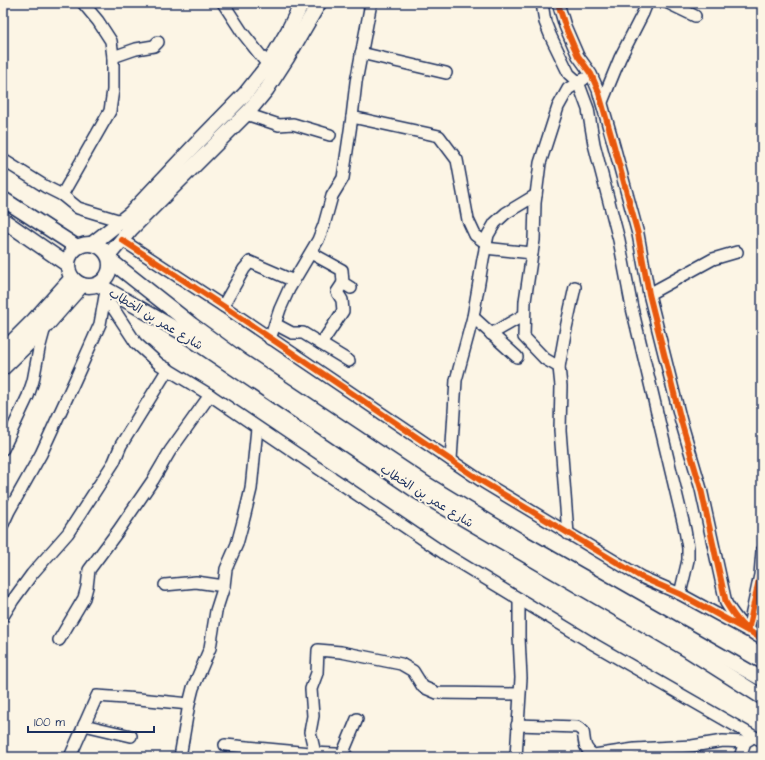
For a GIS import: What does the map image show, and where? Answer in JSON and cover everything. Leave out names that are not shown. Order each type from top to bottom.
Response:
[{"type":"main road","points":[[92,244],[130,214],[245,94],[268,65],[302,3]]},
{"type":"main road","points":[[110,258],[136,223],[246,114],[267,89],[319,3]]},
{"type":"main road","points":[[3,199],[77,248]]},
{"type":"main road","points":[[3,220],[74,276],[103,292],[104,281],[109,275],[111,268],[110,258],[105,250],[99,246],[84,244],[72,252],[69,258],[74,276],[45,327],[3,368]]},
{"type":"main road","name":"شارع عمر بن الخطاب","points":[[110,258],[192,324],[240,360],[426,484],[520,541],[762,679]]},
{"type":"main road","points":[[3,351],[34,320],[74,276]]},
{"type":"main road","name":"شارع عمر بن الخطاب","points":[[103,292],[181,332],[418,492],[688,650],[762,697]]},
{"type":"street","points":[[62,195],[110,111],[113,90],[113,57],[111,41],[98,21],[83,3]]},
{"type":"street","points":[[223,3],[242,32],[268,65]]},
{"type":"street","points":[[270,339],[280,309],[324,226],[332,196],[343,178],[361,53],[371,3]]},
{"type":"street","points":[[542,3],[545,22],[569,74],[578,82],[588,109],[594,144],[618,240],[632,308],[685,530],[688,560],[680,594]]},
{"type":"street","points":[[558,3],[564,26],[578,56],[591,74],[602,102],[638,234],[649,294],[681,421],[701,489],[726,603],[734,617],[748,631]]},
{"type":"street","points":[[602,102],[620,58],[647,3]]},
{"type":"street","points":[[668,3],[695,16]]},
{"type":"street","points":[[545,22],[561,15]]},
{"type":"street","points":[[113,57],[136,49],[154,46],[158,42]]},
{"type":"street","points":[[361,53],[446,73]]},
{"type":"street","points":[[559,367],[545,359],[524,337],[525,301],[532,253],[536,195],[540,163],[558,107],[568,89],[591,74]]},
{"type":"street","points":[[246,114],[279,125],[293,124],[330,135]]},
{"type":"street","points":[[352,117],[439,136],[458,160],[468,220],[475,235],[486,246],[532,253]]},
{"type":"street","points":[[3,160],[46,187],[62,195],[78,208],[121,221]]},
{"type":"street","points":[[451,460],[456,380],[473,318],[488,235],[495,223],[506,213],[536,195]]},
{"type":"street","points":[[122,240],[483,482],[641,577],[680,594],[762,640]]},
{"type":"street","points":[[649,294],[713,259],[737,252]]},
{"type":"street","points":[[311,253],[342,270],[347,286],[336,292],[342,300],[343,311],[321,344]]},
{"type":"street","points":[[222,306],[244,269],[250,262],[294,281]]},
{"type":"street","points":[[568,534],[560,430],[561,386],[559,367],[575,287]]},
{"type":"street","points":[[103,292],[136,343],[159,364],[210,395],[445,554],[754,740]]},
{"type":"street","points":[[3,524],[41,454],[76,380],[100,324],[103,292]]},
{"type":"street","points":[[491,334],[524,315]]},
{"type":"street","points":[[473,318],[517,357]]},
{"type":"street","points":[[275,324],[292,333],[303,333],[349,361]]},
{"type":"street","points":[[3,449],[30,391],[45,327]]},
{"type":"street","points":[[3,616],[32,574],[68,533],[114,462],[121,445],[168,370]]},
{"type":"street","points":[[59,640],[84,598],[89,570],[118,531],[153,480],[170,451],[210,395]]},
{"type":"street","points":[[180,757],[193,688],[210,648],[216,611],[224,586],[226,569],[237,544],[249,496],[257,428]]},
{"type":"street","points":[[748,631],[760,575],[762,551]]},
{"type":"street","points":[[166,585],[196,582],[224,586]]},
{"type":"street","points":[[516,757],[521,678],[519,599]]},
{"type":"street","points":[[312,755],[310,732],[312,716],[311,689],[317,673],[318,650],[341,652],[401,664],[413,671],[423,687],[437,693],[520,694]]},
{"type":"street","points":[[70,757],[97,696],[189,704]]},
{"type":"street","points":[[225,745],[312,755],[336,754],[345,756],[357,719]]},
{"type":"street","points":[[84,725],[131,736]]},
{"type":"street","points":[[517,725],[577,728],[583,731],[585,746],[589,752],[594,755],[635,749],[692,746],[723,741],[754,740]]},
{"type":"street","points":[[742,757],[741,754],[754,740]]},
{"type":"cycle path","points":[[558,3],[565,26],[578,56],[591,74],[598,90],[611,135],[638,234],[649,294],[681,421],[701,489],[726,603],[741,624],[750,632],[762,639]]},
{"type":"cycle path","points":[[122,240],[223,306],[483,482],[641,577],[680,594],[748,631],[760,575],[762,551]]}]
